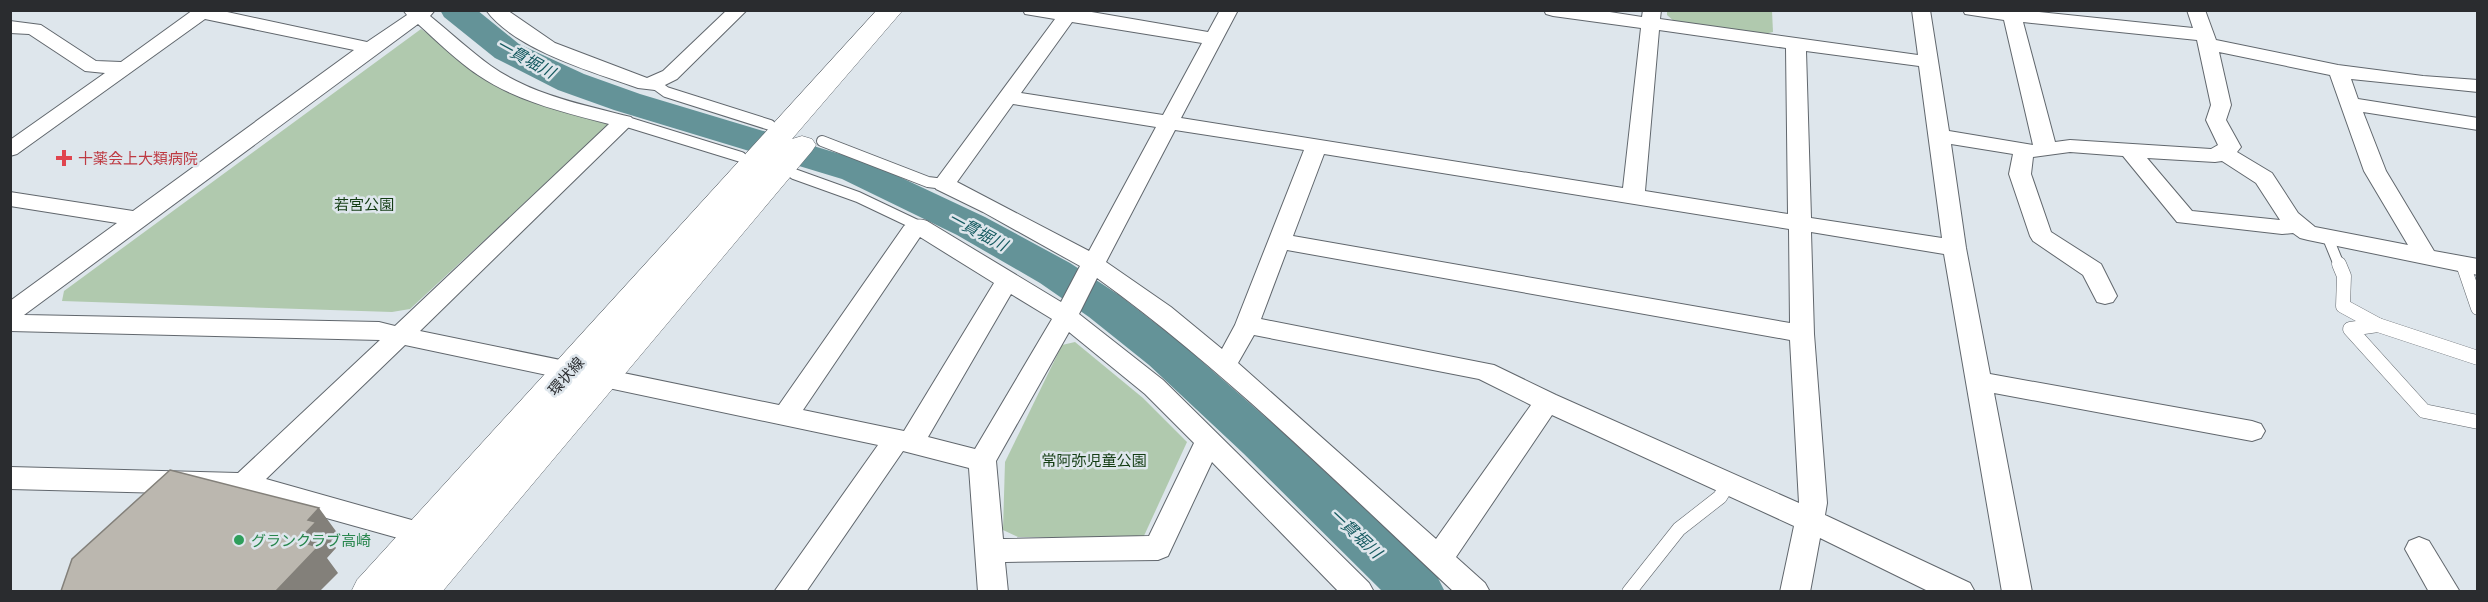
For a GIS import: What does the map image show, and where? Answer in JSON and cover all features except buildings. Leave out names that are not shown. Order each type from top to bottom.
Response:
[{"type":"street","points":[[495,10],[539,44],[579,63],[645,84],[655,84],[670,75],[738,10]]},
{"type":"street","points":[[796,134],[891,10]]},
{"type":"street","points":[[796,134],[916,10]]},
{"type":"street","points":[[1032,10],[1069,13],[1214,39]]},
{"type":"street","points":[[993,591],[982,460],[1065,316],[1229,10]]},
{"type":"street","points":[[1553,10],[1651,17],[1796,44],[1929,62]]},
{"type":"street","points":[[1921,10],[1955,248],[2017,591]]},
{"type":"street","points":[[1972,10],[2012,16],[2168,29],[2338,71],[2431,83],[2478,86]]},
{"type":"street","points":[[1940,136],[2035,149],[2070,146],[2215,156],[2230,147],[2216,120],[2222,105],[2207,39],[2196,10]]},
{"type":"street","points":[[10,150],[204,12],[370,48]]},
{"type":"street","points":[[10,312],[418,12],[485,71],[514,87],[549,102],[624,121]]},
{"type":"street","points":[[1069,13],[1010,97],[944,184],[991,207],[1092,264],[1162,313],[1221,362],[1475,591]]},
{"type":"street","points":[[2012,16],[2035,149],[2020,174],[2042,236],[2093,270],[2105,296]]},
{"type":"street","points":[[1633,198],[1651,17]]},
{"type":"street","points":[[10,27],[34,29],[92,67],[125,68]]},
{"type":"street","points":[[1795,591],[1813,503],[1802,334],[1796,44]]},
{"type":"street","points":[[2338,71],[2375,171],[2427,258]]},
{"type":"street","points":[[2431,83],[2474,128]]},
{"type":"street","points":[[1010,97],[1798,225],[1955,248]]},
{"type":"street","points":[[2348,103],[2474,128]]},
{"type":"street","points":[[244,484],[624,121]]},
{"type":"street","name":"環状線","points":[[417,591],[588,373],[796,134]]},
{"type":"street","points":[[1221,362],[1231,355],[1247,325],[1316,146]]},
{"type":"street","points":[[2129,150],[2185,217],[2282,226],[2296,225]]},
{"type":"street","points":[[2223,152],[2264,178],[2296,225],[2308,233],[2470,265]]},
{"type":"street","points":[[10,199],[136,219]]},
{"type":"street","points":[[786,415],[912,231],[919,226],[1065,316],[1154,387],[1359,591]]},
{"type":"street","points":[[1280,241],[1802,334]]},
{"type":"street","points":[[789,591],[904,441],[1007,280]]},
{"type":"street","points":[[10,323],[379,331],[786,415],[982,460]]},
{"type":"street","points":[[1247,325],[1485,370],[1547,402],[1960,591]]},
{"type":"street","name":"環状線","points":[[371,591],[423,534],[588,373]]},
{"type":"street","points":[[1979,381],[2252,430]]},
{"type":"street","points":[[1437,557],[1448,546],[1547,402]]},
{"type":"street","points":[[990,551],[1158,548],[1208,441]]},
{"type":"street","points":[[10,478],[244,484],[423,534]]},
{"type":"street","points":[[2419,549],[2445,591]]},
{"type":"lane","points":[[655,84],[666,92],[796,134],[928,182],[944,184]]},
{"type":"lane","points":[[624,121],[770,164],[858,197],[919,226]]},
{"type":"lane","points":[[2328,238],[2343,276],[2343,306],[2378,325],[2478,358]]},
{"type":"lane","points":[[2470,265],[2478,308]]},
{"type":"lane","points":[[2378,325],[2350,329],[2424,411],[2478,422]]},
{"type":"lane","points":[[1629,591],[1679,529],[1720,497],[1728,484]]},
{"type":"green space","points":[[1667,10],[1772,11],[1773,32],[1760,35],[1675,22],[1667,15]]},
{"type":"green space","name":"若宮公園","points":[[421,29],[449,48],[478,73],[612,122],[410,309],[392,312],[62,301],[64,291]]},
{"type":"green space","name":"常阿弥児童公園","points":[[1075,342],[1143,398],[1187,442],[1143,538],[1018,537],[1003,530],[1005,462],[1062,345]]},
{"type":"waterway","name":"一貫堀川","points":[[456,10],[507,51],[571,82],[627,102],[856,171],[971,226],[1055,273],[1104,306],[1165,354],[1260,440],[1418,592]]},
{"type":"place","name":"十薬会上大類病院","points":[[64,158]]},
{"type":"place","name":"グランクラブ高崎","points":[[239,540]]}]
